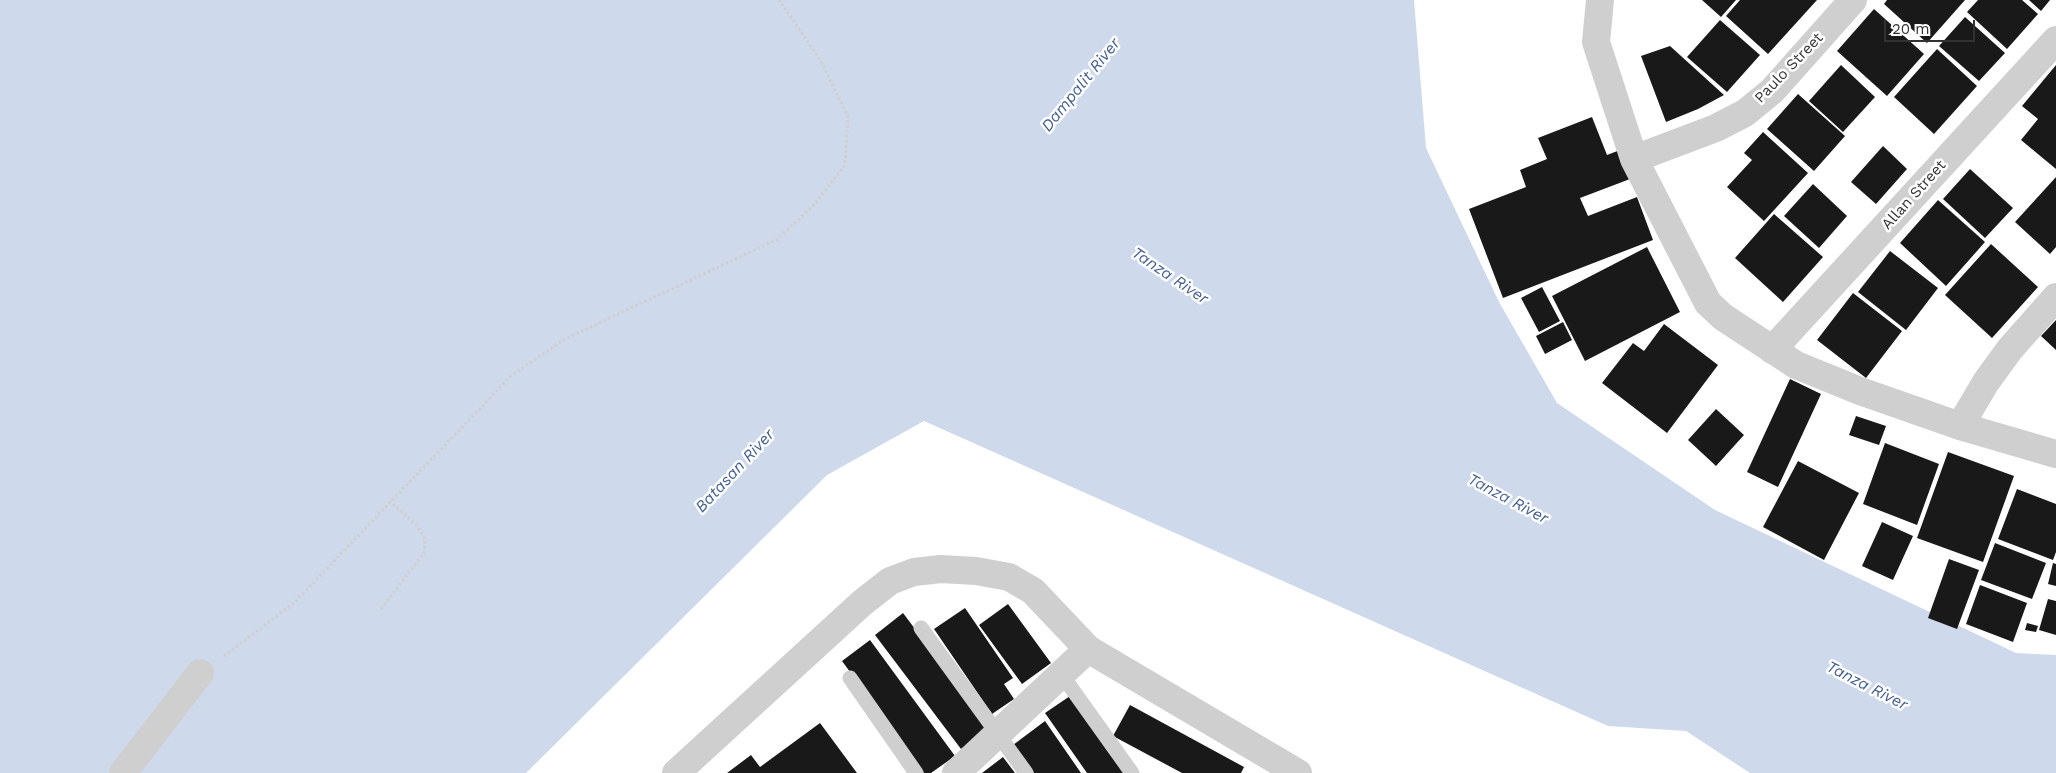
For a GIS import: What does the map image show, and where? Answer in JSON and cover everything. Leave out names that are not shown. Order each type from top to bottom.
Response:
[{"type":"street","points":[[1600,0],[1596,42],[1634,159],[1708,303],[1723,317],[1796,365],[1860,391],[1960,426],[2056,454]]},
{"type":"street","name":"Paulo Street","points":[[1634,159],[1716,128],[1745,113],[1772,91],[1853,0]]},
{"type":"street","name":"Allan Street","points":[[1772,350],[2056,40]]},
{"type":"street","points":[[1960,426],[1986,382],[2010,348],[2056,297]]},
{"type":"street","points":[[676,773],[862,603],[890,581],[914,572],[941,569],[976,571],[1009,577],[1033,591],[1088,649],[1288,771]]},
{"type":"street","points":[[956,773],[1088,649]]},
{"type":"street","points":[[123,773],[200,674]]},
{"type":"lane","points":[[921,628],[999,733],[1026,773]]},
{"type":"lane","points":[[1062,675],[1132,773]]},
{"type":"lane","points":[[850,678],[916,773]]},
{"type":"path","points":[[294,602],[512,374],[564,339],[776,240],[814,205],[845,165],[848,117],[821,61],[779,0]]},
{"type":"path","points":[[381,609],[424,553],[425,539],[418,527],[390,500]]},
{"type":"water","points":[[0,0],[1414,0],[1426,148],[1499,302],[1557,403],[1715,510],[2016,653],[2056,655],[2056,773],[1750,773],[1686,731],[1608,726],[924,421],[827,475],[526,773],[0,773]]},
{"type":"building","points":[[1702,0],[1736,0],[1721,17]]},
{"type":"building","points":[[1740,0],[1817,0],[1768,54],[1726,16]]},
{"type":"building","points":[[1887,0],[1965,0],[1927,43],[1884,4]]},
{"type":"building","points":[[1978,0],[2022,0],[2038,14],[2007,49],[1967,12]]},
{"type":"building","points":[[2029,0],[2050,0],[2041,11]]},
{"type":"building","points":[[1874,9],[1924,54],[1887,96],[1837,51]]},
{"type":"building","points":[[1965,17],[2005,53],[1979,81],[1939,46]]},
{"type":"building","points":[[1720,20],[1760,55],[1727,92],[1687,57]]},
{"type":"building","points":[[1670,46],[1724,95],[1698,109],[1666,122],[1641,56]]},
{"type":"building","points":[[1937,49],[1977,86],[1934,134],[1894,97]]},
{"type":"building","points":[[1841,65],[1875,97],[1843,132],[1809,101]]},
{"type":"building","points":[[2056,65],[2056,169],[2021,140],[2038,119],[2022,106]]},
{"type":"building","points":[[1798,94],[1845,136],[1814,171],[1767,129]]},
{"type":"building","points":[[1592,117],[1607,155],[1620,150],[1630,179],[1580,198],[1588,216],[1637,197],[1653,240],[1503,298],[1469,209],[1526,187],[1520,170],[1547,159],[1538,138]]},
{"type":"building","points":[[1763,132],[1808,173],[1764,221],[1727,187],[1752,160],[1744,153]]},
{"type":"building","points":[[1883,146],[1907,169],[1876,204],[1851,182]]},
{"type":"building","points":[[1970,169],[2013,208],[1985,238],[1943,199]]},
{"type":"building","points":[[2056,177],[2056,247],[2050,254],[2015,222]]},
{"type":"building","points":[[1813,184],[1847,216],[1819,248],[1784,216]]},
{"type":"building","points":[[1938,200],[1985,242],[1946,286],[1900,243]]},
{"type":"building","points":[[1774,214],[1823,257],[1783,302],[1735,258]]},
{"type":"building","points":[[1991,244],[2038,287],[1992,338],[1945,295]]},
{"type":"building","points":[[1647,247],[1680,312],[1585,361],[1552,296]]},
{"type":"building","points":[[1890,251],[1938,288],[1906,330],[1858,292]]},
{"type":"building","points":[[1542,287],[1560,321],[1539,332],[1521,298]]},
{"type":"building","points":[[1853,293],[1902,331],[1866,378],[1817,340]]},
{"type":"building","points":[[2056,320],[2056,350],[2041,336]]},
{"type":"building","points":[[1563,322],[1572,340],[1545,354],[1536,336]]},
{"type":"building","points":[[1664,324],[1718,365],[1667,433],[1602,383],[1633,343],[1644,351]]},
{"type":"building","points":[[1790,379],[1821,394],[1778,487],[1747,472]]},
{"type":"building","points":[[1716,409],[1744,435],[1716,466],[1688,440]]},
{"type":"building","points":[[1856,416],[1886,426],[1879,445],[1849,435]]},
{"type":"building","points":[[1885,443],[1939,464],[1917,525],[1863,504]]},
{"type":"building","points":[[1948,452],[2014,476],[1983,562],[1917,538]]},
{"type":"building","points":[[1798,461],[1859,493],[1824,560],[1763,527]]},
{"type":"building","points":[[2017,489],[2056,504],[2056,552],[2053,560],[1998,539]]},
{"type":"building","points":[[1882,522],[1913,536],[1893,580],[1862,566]]},
{"type":"building","points":[[1995,543],[2046,563],[2032,599],[1981,580]]},
{"type":"building","points":[[1949,559],[1979,570],[1957,629],[1928,618]]},
{"type":"building","points":[[2053,563],[2056,564],[2056,586],[2048,584]]},
{"type":"building","points":[[1980,585],[2027,603],[2013,642],[1966,624]]},
{"type":"building","points":[[2048,599],[2056,601],[2056,635],[2039,630]]},
{"type":"building","points":[[1008,604],[1051,663],[1022,684],[979,625]]},
{"type":"building","points":[[965,608],[1013,678],[1004,684],[1014,699],[992,714],[934,629]]},
{"type":"building","points":[[903,613],[989,727],[961,749],[875,635]]},
{"type":"building","points":[[2027,623],[2038,626],[2036,632],[2025,630]]},
{"type":"building","points":[[870,640],[955,756],[931,773],[924,773],[842,661]]},
{"type":"building","points":[[1073,694],[1128,773],[1087,773],[1045,713]]},
{"type":"building","points":[[1130,705],[1244,767],[1241,773],[1182,773],[1113,736]]},
{"type":"building","points":[[1045,721],[1081,773],[1034,773],[1013,745]]},
{"type":"building","points":[[820,723],[857,773],[727,773],[751,755],[760,767]]},
{"type":"building","points":[[1003,757],[1015,773],[982,773]]},
{"type":"water label","name":"Dampalit River","points":[[1081,85]]},
{"type":"water label","name":"Tanza River","points":[[1170,276]]},
{"type":"water label","name":"Batasan River","points":[[735,471]]},
{"type":"water label","name":"Tanza River","points":[[1508,499]]},
{"type":"water label","name":"Tanza River","points":[[1867,686]]}]
